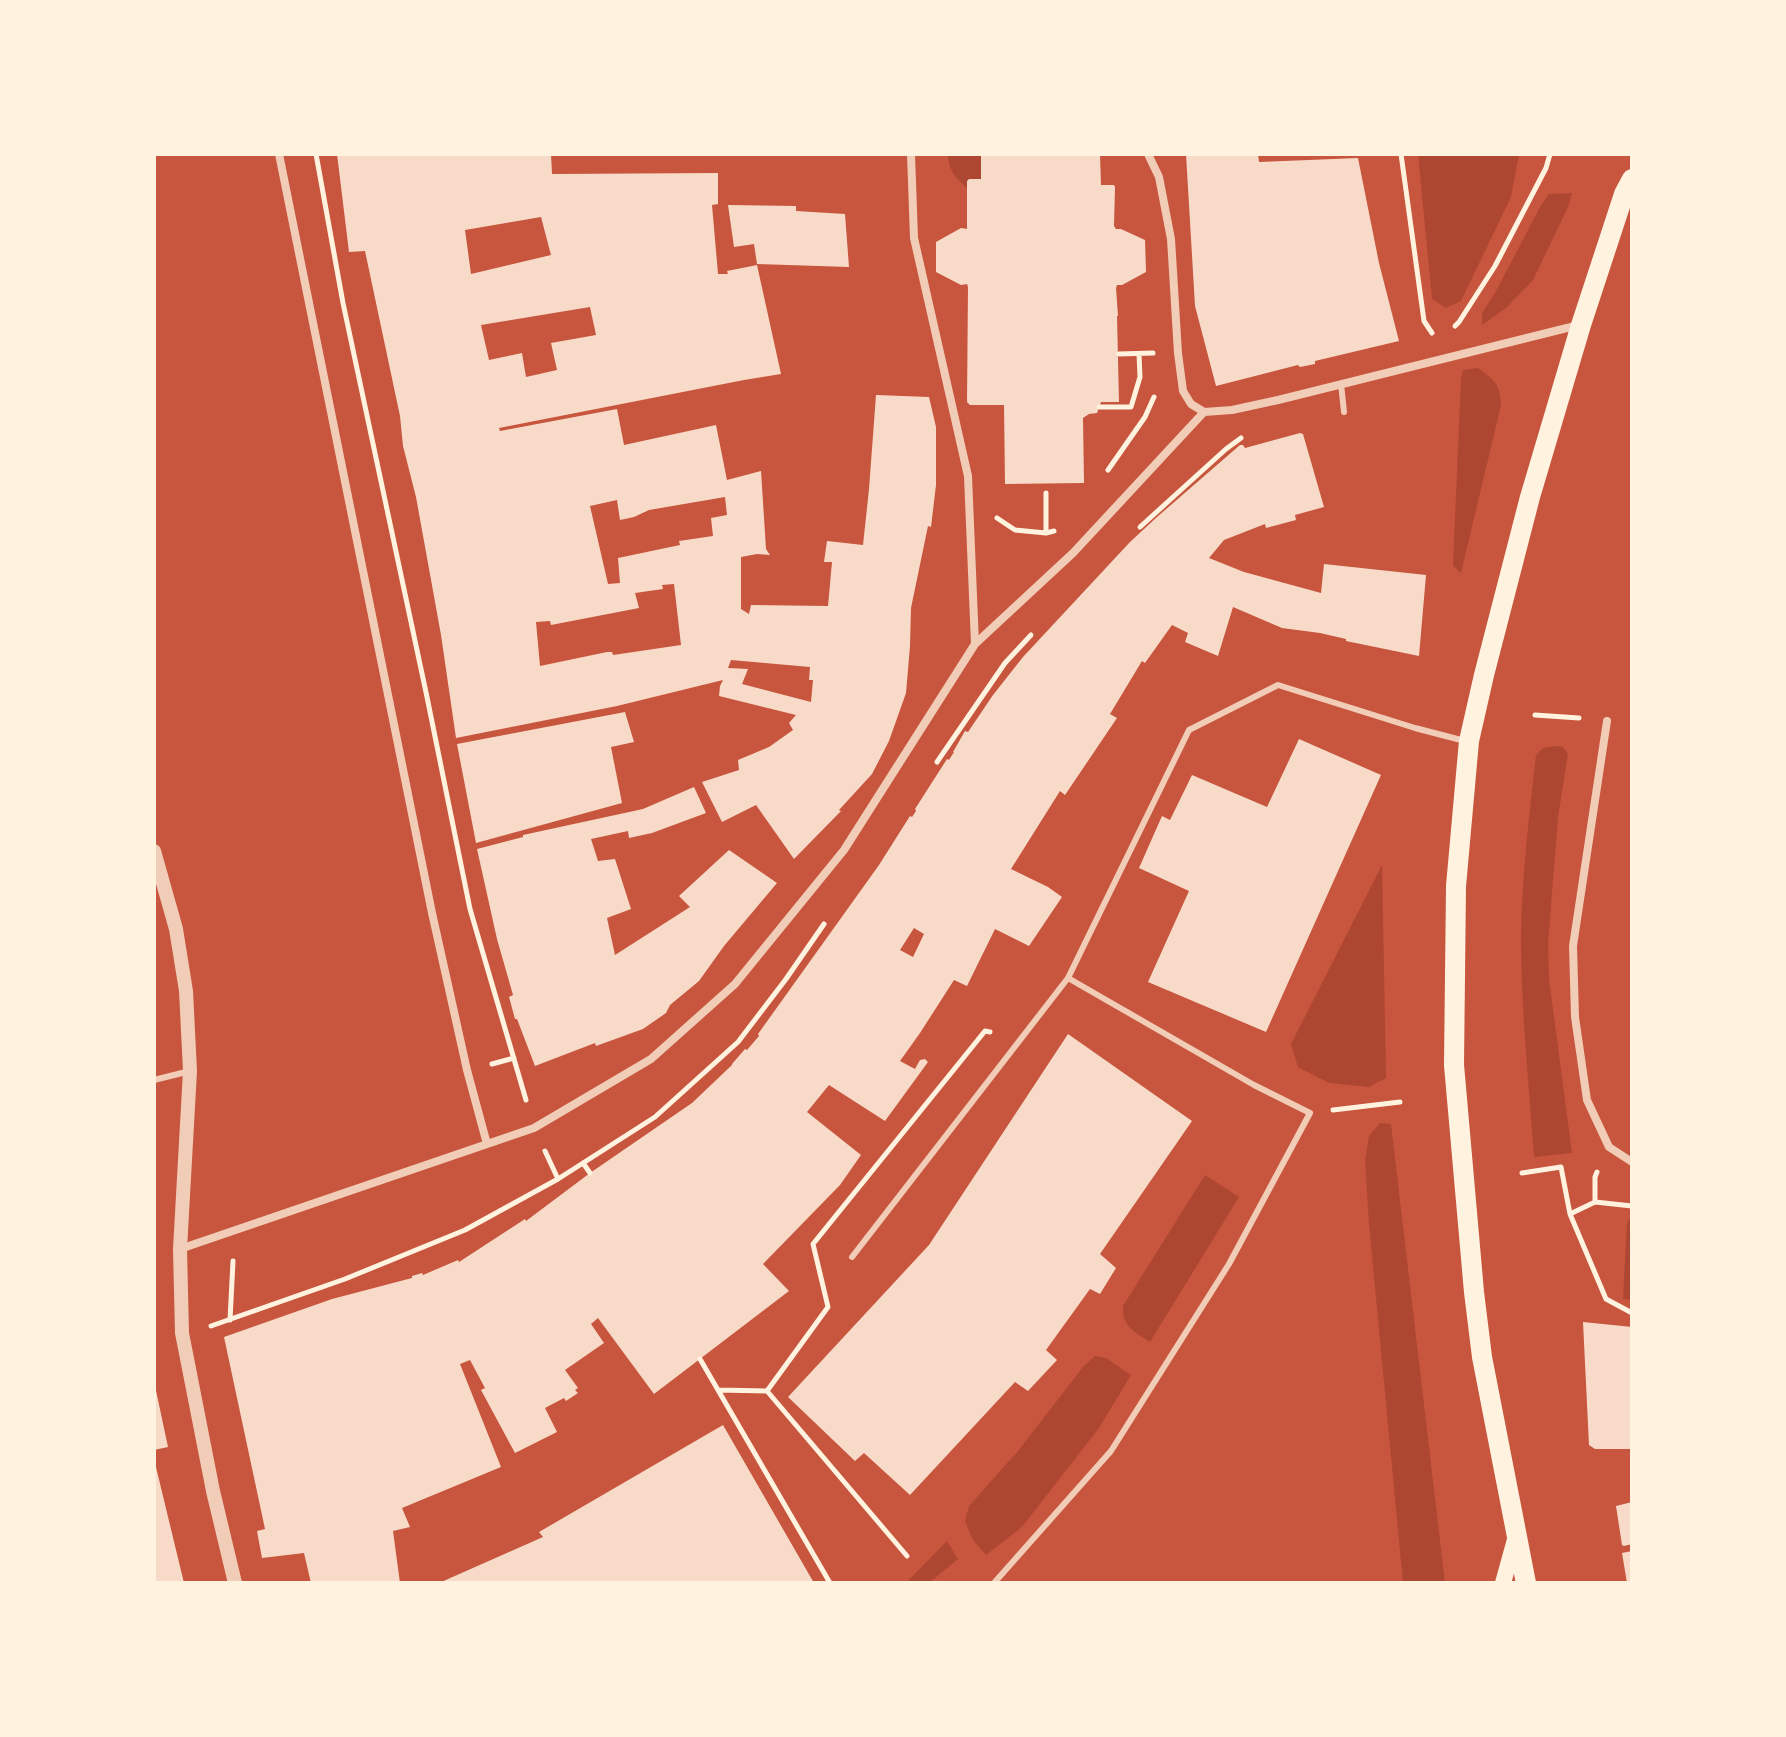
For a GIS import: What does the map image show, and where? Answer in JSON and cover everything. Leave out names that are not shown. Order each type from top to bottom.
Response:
[{"type":"main road","points":[[1526,1583],[1482,1357],[1464,1194],[1454,1065],[1456,886],[1469,741],[1484,675],[1526,511],[1581,325],[1624,194],[1632,179]]},
{"type":"main road","points":[[1503,1583],[1517,1531]]},
{"type":"street","points":[[279,154],[432,913],[487,1144]]},
{"type":"street","points":[[911,154],[914,238],[968,476],[975,644]]},
{"type":"street","points":[[1148,154],[1159,177],[1171,239],[1183,391],[1191,404],[1204,412],[1232,410],[1581,325]]},
{"type":"street","points":[[180,1249],[534,1128],[651,1059],[735,984],[844,850],[975,644],[1073,553],[1204,412]]},
{"type":"street","points":[[1607,721],[1573,946],[1575,1017],[1587,1100],[1609,1147],[1632,1162]]},
{"type":"street","points":[[154,851],[176,929],[186,991],[190,1071],[180,1249],[182,1333],[213,1491],[235,1583]]},
{"type":"lane","points":[[1341,384],[1344,412]]},
{"type":"lane","points":[[852,1257],[1068,978],[1189,730],[1278,685],[1415,728],[1469,741]]},
{"type":"lane","points":[[994,1583],[1111,1451],[1229,1264],[1310,1113],[1254,1085],[1068,978]]},
{"type":"lane","points":[[154,1080],[190,1071]]},
{"type":"path","points":[[316,154],[343,303],[470,909],[514,1058]]},
{"type":"path","points":[[1401,154],[1424,321],[1436,339]]},
{"type":"path","points":[[1447,331],[1459,322],[1495,266],[1546,168],[1550,154]]},
{"type":"path","points":[[1099,407],[1131,407],[1140,377],[1139,354],[1119,354]]},
{"type":"path","points":[[1100,481],[1145,417],[1156,393]]},
{"type":"path","points":[[1136,530],[1244,436]]},
{"type":"path","points":[[1046,493],[1046,533],[1063,525]]},
{"type":"path","points":[[1535,715],[1607,721]]},
{"type":"path","points":[[1310,1113],[1400,1102]]},
{"type":"path","points":[[221,1323],[345,1279],[465,1230],[583,1163],[590,1173]]},
{"type":"path","points":[[1522,1173],[1561,1167],[1570,1214],[1606,1299],[1632,1313]]},
{"type":"path","points":[[1570,1214],[1595,1202],[1632,1206]]},
{"type":"path","points":[[230,1320],[233,1268]]},
{"type":"path","points":[[700,1359],[830,1583]]},
{"type":"path","points":[[719,1390],[767,1391],[907,1556]]},
{"type":"shaded area","points":[[948,154],[981,154],[981,179],[969,179],[968,189],[954,174]]},
{"type":"shaded area","points":[[1418,154],[1519,154],[1511,197],[1461,301],[1446,308],[1432,299]]},
{"type":"shaded area","points":[[1572,193],[1533,280],[1506,308],[1482,325],[1482,313],[1540,207],[1549,194]]},
{"type":"shaded area","points":[[1478,368],[1496,383],[1501,405],[1461,573],[1453,566],[1461,379],[1463,370]]},
{"type":"shaded area","points":[[1563,747],[1568,754],[1558,817],[1548,944],[1549,979],[1572,1153],[1534,1157],[1522,992],[1523,891],[1536,755],[1543,748]]},
{"type":"shaded area","points":[[1382,865],[1386,1078],[1369,1087],[1329,1083],[1298,1067],[1291,1044]]},
{"type":"shaded area","points":[[1380,1123],[1391,1124],[1445,1583],[1403,1583],[1365,1160],[1369,1136]]},
{"type":"shaded area","points":[[1205,1175],[1239,1197],[1150,1342],[1127,1324],[1123,1306]]},
{"type":"shaded area","points":[[1631,1217],[1632,1300],[1623,1299],[1627,1222]]},
{"type":"shaded area","points":[[1095,1356],[1106,1358],[1131,1375],[1099,1428],[1022,1527],[986,1555],[973,1540],[965,1521],[969,1506]]},
{"type":"shaded area","points":[[947,1541],[958,1559],[929,1583],[906,1583]]},
{"type":"building","points":[[337,154],[551,154],[552,174],[718,173],[718,204],[712,205],[718,274],[757,265],[781,374],[499,428],[500,431],[617,409],[624,445],[716,425],[727,480],[761,471],[766,549],[770,555],[741,557],[741,609],[749,614],[751,605],[828,606],[832,562],[824,562],[827,541],[863,545],[876,395],[929,397],[936,427],[936,485],[931,527],[928,526],[911,608],[906,693],[889,741],[872,774],[794,859],[756,805],[722,822],[702,782],[739,770],[738,760],[769,747],[793,730],[789,723],[796,715],[719,696],[723,680],[617,706],[456,738],[416,497],[365,251],[349,252]],"holes":[[[541,217],[551,255],[471,274],[465,230]],[[590,307],[596,335],[551,343],[557,370],[526,377],[522,353],[489,360],[481,325]],[[725,497],[727,515],[711,518],[713,536],[679,541],[680,545],[618,558],[620,583],[608,584],[590,506],[617,500],[620,520],[649,510]],[[674,584],[681,645],[613,655],[607,652],[540,666],[536,622],[550,621],[551,625],[639,608],[635,593],[663,589],[662,585]],[[731,660],[810,667],[809,680],[813,680],[811,702],[742,684],[748,669],[728,668]]]},
{"type":"building","points":[[981,154],[1100,154],[1101,185],[1115,187],[1114,226],[1145,240],[1146,272],[1116,288],[1119,402],[1101,402],[1097,413],[1083,418],[1084,483],[1005,484],[1004,405],[970,405],[967,402],[968,287],[936,272],[936,242],[961,228],[967,229],[967,181],[981,179]]},
{"type":"building","points":[[1186,154],[1258,154],[1259,162],[1358,158],[1379,263],[1399,341],[1216,386],[1195,306]]},
{"type":"building","points":[[728,205],[796,206],[796,211],[845,214],[849,267],[757,264],[754,244],[734,247]]},
{"type":"building","points":[[1303,434],[1324,507],[1295,515],[1296,520],[1266,528],[1265,524],[1224,540],[1209,558],[1244,572],[1321,593],[1324,564],[1426,575],[1419,656],[1320,633],[1282,628],[1233,607],[1218,656],[1185,642],[1188,633],[1172,625],[1145,663],[1142,661],[1110,714],[1117,718],[1065,795],[1060,791],[1011,869],[1062,897],[1029,946],[995,929],[967,986],[954,980],[900,1061],[915,1069],[920,1060],[928,1062],[885,1121],[829,1085],[807,1112],[861,1155],[840,1185],[763,1264],[789,1291],[654,1394],[598,1318],[591,1324],[604,1343],[565,1370],[578,1388],[575,1390],[578,1393],[545,1408],[557,1432],[515,1453],[481,1390],[485,1388],[470,1360],[460,1364],[501,1467],[402,1508],[410,1527],[393,1531],[400,1583],[311,1583],[304,1553],[262,1558],[257,1531],[265,1529],[224,1337],[332,1299],[423,1275],[459,1262],[526,1221],[692,1103],[759,1036],[912,817],[965,731],[968,732],[1023,657],[1130,542],[1240,445],[1245,448]],"holes":[[[914,928],[924,934],[913,957],[900,950]]]},
{"type":"building","points":[[625,712],[634,742],[611,747],[622,803],[476,843],[457,744]]},
{"type":"building","points":[[1299,739],[1381,775],[1266,1032],[1148,982],[1189,891],[1139,868],[1162,816],[1170,820],[1192,775],[1267,807]]},
{"type":"building","points":[[694,787],[706,813],[652,833],[629,838],[628,831],[591,839],[598,861],[615,859],[631,909],[607,918],[615,955],[690,907],[679,896],[729,850],[777,883],[699,981],[670,1005],[666,1013],[643,1029],[535,1066],[509,997],[513,995],[477,849],[523,835],[643,809]]},
{"type":"building","points":[[1068,1034],[1192,1121],[1100,1254],[1116,1268],[1100,1294],[1090,1289],[1046,1350],[1057,1360],[1028,1391],[1015,1382],[910,1495],[864,1453],[855,1461],[788,1397],[929,1245]]},
{"type":"building","points":[[1583,1322],[1632,1327],[1632,1449],[1595,1449],[1589,1445]]},
{"type":"building","points":[[154,1381],[168,1447],[154,1450]]},
{"type":"building","points":[[723,1425],[814,1583],[439,1583],[543,1537],[539,1532]]},
{"type":"building","points":[[155,1463],[184,1583],[154,1583]]},
{"type":"building","points":[[1632,1502],[1632,1544],[1624,1546],[1616,1506]]},
{"type":"building","points":[[1632,1551],[1632,1583],[1627,1583],[1622,1553]]}]
